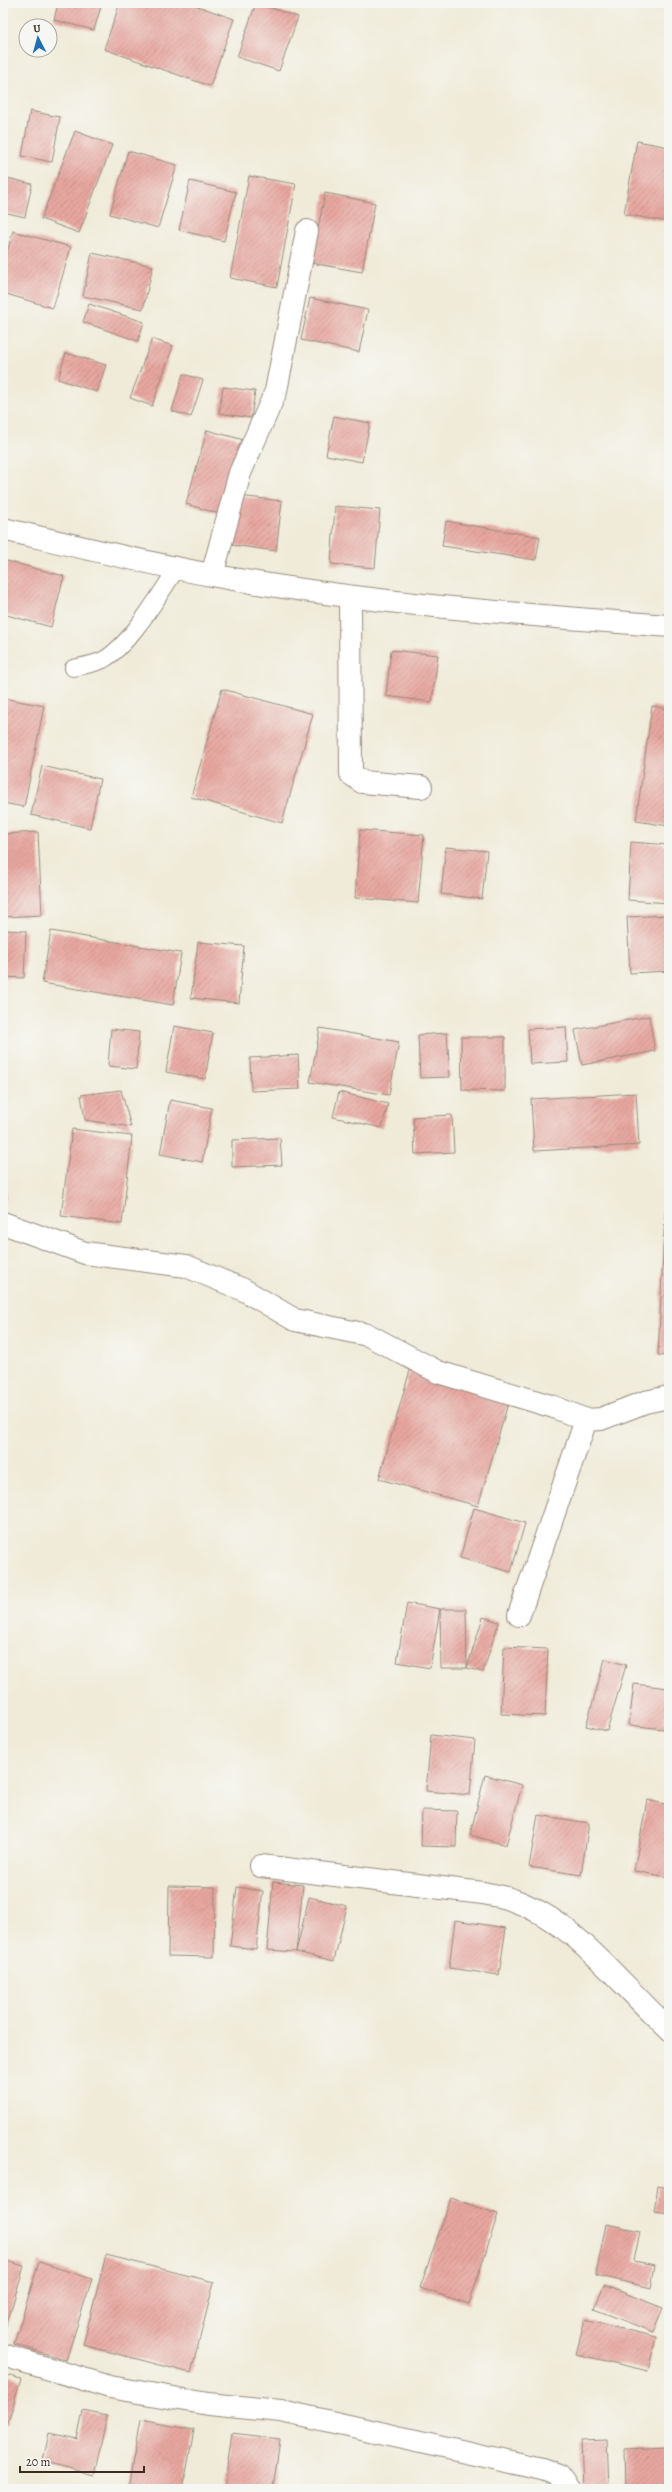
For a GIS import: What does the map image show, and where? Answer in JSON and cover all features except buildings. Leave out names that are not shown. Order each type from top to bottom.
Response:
[{"type":"street","points":[[212,575],[240,473],[276,391],[307,231]]},
{"type":"street","points":[[3,529],[212,575],[350,596],[480,611],[669,626]]},
{"type":"street","points":[[350,596],[351,774],[362,782],[421,787]]},
{"type":"street","points":[[3,1223],[86,1253],[186,1266],[244,1290],[295,1320],[368,1335],[438,1372],[554,1407],[586,1420],[601,1418],[646,1402],[669,1397]]},
{"type":"street","points":[[519,1615],[586,1420]]},
{"type":"street","points":[[261,1866],[483,1893],[510,1899],[566,1930],[601,1961],[669,2029]]},
{"type":"street","points":[[3,2355],[110,2387],[208,2404],[281,2410],[535,2467],[559,2475],[569,2489]]},
{"type":"lane","points":[[73,668],[103,660],[119,646],[147,615],[177,568]]}]
